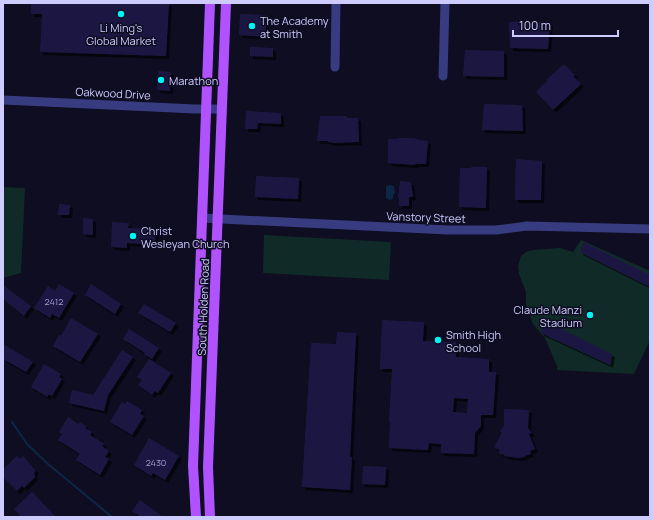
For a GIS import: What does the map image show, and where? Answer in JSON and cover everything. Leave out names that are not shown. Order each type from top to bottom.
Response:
[{"type":"main road","name":"South Holden Road","points":[[196,517],[193,466],[210,3]]},
{"type":"main road","name":"South Holden Road","points":[[210,517],[208,467],[226,3]]},
{"type":"street","points":[[335,67],[336,3]]},
{"type":"street","points":[[443,76],[445,3]]},
{"type":"street","name":"Oakwood Drive","points":[[3,100],[205,110],[221,109]]},
{"type":"street","name":"Vanstory Street","points":[[202,218],[218,220],[448,230],[496,230],[527,226],[650,229]]},
{"type":"green space","points":[[3,187],[25,188],[21,273],[3,278]]},
{"type":"green space","points":[[264,235],[391,242],[389,280],[263,273]]},
{"type":"green space","name":"Claude Manzi Stadium","points":[[581,240],[650,271],[650,340],[634,374],[557,370],[557,366],[545,338],[533,324],[526,305],[526,292],[519,274],[518,266],[521,256],[526,252],[533,250],[560,248],[573,252]]},
{"type":"water","points":[[386,186],[394,186],[395,193],[393,195],[393,199],[389,200],[386,198]]},
{"type":"building","points":[[31,3],[169,3],[166,56],[40,52],[42,14],[31,14]]},
{"type":"building","points":[[240,14],[267,15],[265,37],[239,35]]},
{"type":"building","points":[[526,21],[550,23],[548,49],[510,48],[509,22]]},
{"type":"building","points":[[250,47],[273,48],[273,57],[250,56]]},
{"type":"building","points":[[465,50],[504,51],[504,77],[463,76]]},
{"type":"building","points":[[564,64],[575,75],[573,76],[581,84],[553,110],[536,92],[547,81],[546,80]]},
{"type":"building","points":[[158,71],[171,72],[170,91],[157,90]]},
{"type":"building","points":[[484,104],[522,105],[523,131],[482,130]]},
{"type":"building","points":[[246,111],[281,113],[281,124],[258,123],[257,129],[245,129]]},
{"type":"building","points":[[320,116],[347,116],[347,118],[358,118],[359,142],[334,143],[328,141],[317,141]]},
{"type":"building","points":[[412,138],[428,141],[426,164],[415,165],[388,163],[388,139]]},
{"type":"building","points":[[516,159],[542,161],[541,200],[515,200]]},
{"type":"building","points":[[487,167],[486,208],[459,207],[460,168]]},
{"type":"building","points":[[256,176],[299,178],[298,199],[255,197]]},
{"type":"building","points":[[400,181],[411,182],[413,197],[409,197],[409,206],[399,206],[398,198]]},
{"type":"building","points":[[59,204],[70,205],[69,215],[58,215]]},
{"type":"building","points":[[83,218],[93,219],[93,235],[83,234]]},
{"type":"building","name":"Christ Wesleyan Church","points":[[112,222],[129,223],[128,228],[156,229],[155,245],[127,243],[127,248],[111,247]]},
{"type":"building","points":[[584,242],[650,275],[650,287],[580,252]]},
{"type":"building","points":[[59,284],[74,293],[59,318],[52,314],[50,318],[34,308],[48,286],[55,291]]},
{"type":"building","points":[[91,284],[121,304],[115,314],[85,295]]},
{"type":"building","points":[[3,285],[31,306],[24,316],[3,299]]},
{"type":"building","points":[[144,304],[176,323],[170,332],[138,313]]},
{"type":"building","points":[[71,318],[98,334],[80,362],[53,346],[59,335],[61,336]]},
{"type":"building","points":[[382,320],[424,322],[423,341],[456,342],[456,357],[489,359],[489,372],[496,372],[493,415],[481,415],[481,426],[475,433],[474,454],[441,453],[441,444],[429,443],[428,450],[389,448],[392,369],[380,369]],"holes":[[[454,398],[468,399],[467,413],[453,412]]]},
{"type":"building","points":[[545,321],[612,354],[610,365],[541,333]]},
{"type":"building","points":[[129,329],[159,348],[152,359],[123,339]]},
{"type":"building","points":[[337,332],[356,333],[350,457],[352,457],[350,490],[302,487],[311,343],[336,344]]},
{"type":"building","points":[[3,344],[33,362],[26,372],[3,359]]},
{"type":"building","points":[[122,350],[133,357],[108,395],[104,411],[69,403],[72,390],[93,395]]},
{"type":"building","points":[[149,359],[171,373],[158,393],[155,391],[152,395],[138,385],[142,380],[137,377]]},
{"type":"building","points":[[44,364],[61,374],[59,377],[62,379],[52,396],[49,394],[47,397],[31,387]]},
{"type":"building","points":[[127,401],[142,410],[140,414],[144,416],[132,435],[110,422],[122,402],[125,404]]},
{"type":"building","points":[[504,409],[529,410],[528,428],[532,433],[529,434],[535,449],[530,451],[531,454],[518,458],[504,456],[505,455],[498,453],[500,450],[494,447],[502,433],[500,431],[504,426]]},
{"type":"building","points":[[68,417],[78,424],[80,422],[86,426],[85,428],[92,432],[90,435],[104,444],[102,446],[109,451],[105,457],[109,459],[100,475],[76,460],[80,454],[58,440],[62,434],[59,432]]},
{"type":"building","points":[[149,438],[179,456],[165,480],[153,473],[151,476],[134,465]]},
{"type":"building","points":[[17,456],[20,459],[23,456],[36,471],[34,473],[35,477],[24,488],[22,486],[17,491],[3,477],[3,469]]},
{"type":"building","points":[[363,466],[386,467],[385,485],[362,484]]},
{"type":"building","points":[[32,492],[56,517],[21,517],[14,509]]},
{"type":"building","points":[[140,500],[163,517],[141,517],[132,511]]},
{"type":"waterway","points":[[12,422],[27,444],[48,464],[112,517]]},
{"type":"place","name":"Li Ming's Global Market","points":[[121,14]]},
{"type":"place","name":"The Academy at Smith","points":[[252,26]]},
{"type":"place","name":"Marathon","points":[[161,80]]},
{"type":"place","name":"Christ Wesleyan Church","points":[[133,236]]},
{"type":"place","name":"Claude Manzi Stadium","points":[[590,315]]},
{"type":"place","name":"Smith High School","points":[[438,340]]}]
